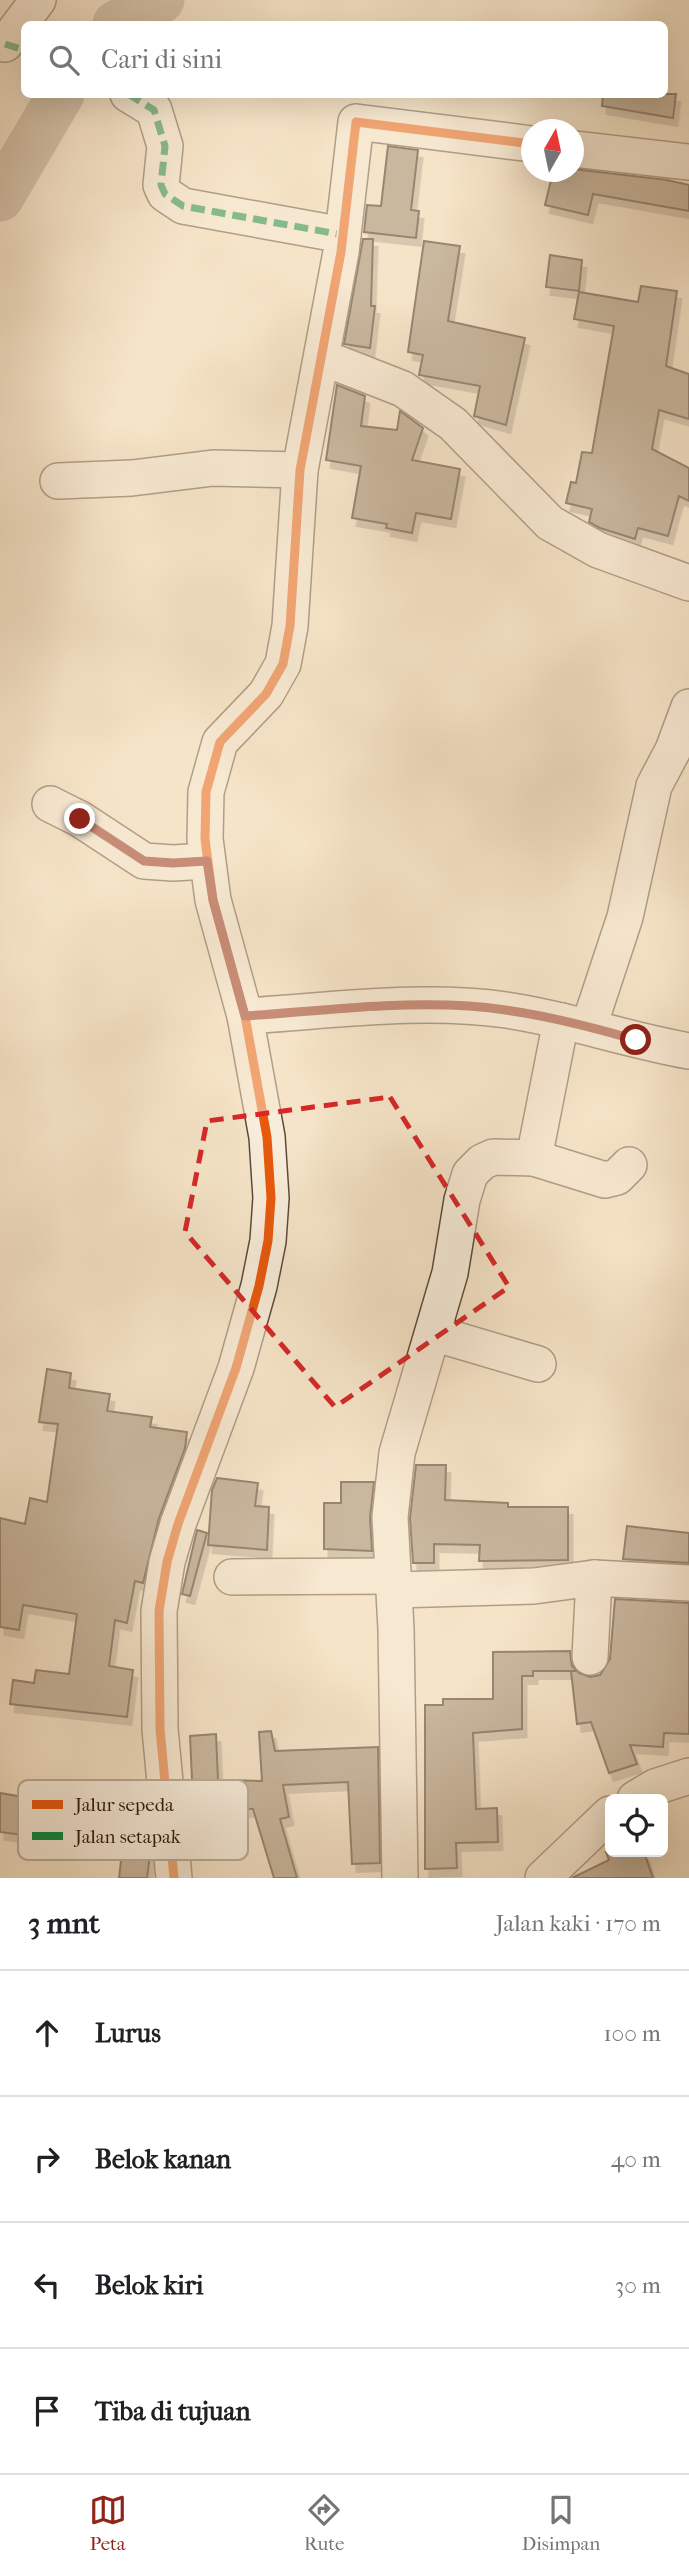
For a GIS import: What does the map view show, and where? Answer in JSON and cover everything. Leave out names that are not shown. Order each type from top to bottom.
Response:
[{"type":"street","points":[[25,21],[38,0]]},
{"type":"street","points":[[10,45],[21,27]]},
{"type":"street","points":[[134,98],[154,110],[165,146],[161,184],[164,194],[183,206],[344,235]]},
{"type":"street","points":[[165,1780],[160,1729],[159,1611],[167,1562],[178,1524],[236,1368],[259,1286],[269,1230],[271,1198],[267,1138],[245,1016],[213,900],[207,861],[205,792],[220,742],[266,694],[283,664],[290,626],[293,536],[300,470],[324,358],[344,235],[356,122],[521,143]]},
{"type":"street","points":[[584,150],[689,162]]},
{"type":"street","points":[[324,358],[403,389],[453,424],[551,523],[598,550],[689,583]]},
{"type":"street","points":[[58,481],[132,478],[213,468],[300,470]]},
{"type":"street","points":[[534,1158],[575,1024],[625,917],[654,786],[673,750],[689,707]]},
{"type":"street","points":[[50,804],[80,819],[144,861],[207,861]]},
{"type":"street","points":[[245,1016],[431,1005],[507,1011],[689,1051]]},
{"type":"street","points":[[400,1878],[390,1517],[397,1453],[450,1273],[462,1200],[473,1169],[493,1157],[534,1158],[605,1180],[617,1177],[629,1165]]},
{"type":"street","points":[[433,1333],[538,1364]]},
{"type":"street","points":[[232,1577],[534,1586],[594,1578],[689,1583]]},
{"type":"street","points":[[590,1657],[594,1578]]},
{"type":"street","points":[[643,1794],[655,1787],[689,1776]]},
{"type":"street","points":[[543,1878],[605,1819]]},
{"type":"street","points":[[172,1860],[174,1878]]},
{"type":"highlighted area","points":[[390,1097],[509,1287],[335,1407],[185,1232],[207,1121]]},
{"type":"building","points":[[668,94],[676,94],[673,118],[602,106],[603,98],[668,98]]},
{"type":"building","points":[[388,146],[418,150],[411,210],[419,211],[416,238],[364,232],[367,205],[381,206]]},
{"type":"building","points":[[584,170],[689,185],[689,211],[593,194],[588,215],[545,205],[551,182],[584,182]]},
{"type":"building","points":[[363,239],[373,239],[371,306],[375,306],[370,348],[344,344]]},
{"type":"building","points":[[424,241],[460,246],[448,321],[525,338],[506,425],[474,416],[480,386],[419,375],[423,355],[408,352]]},
{"type":"building","points":[[550,255],[582,260],[579,291],[546,287]]},
{"type":"building","points":[[641,286],[677,291],[666,366],[689,374],[689,419],[659,410],[652,449],[689,468],[689,501],[679,496],[668,536],[638,528],[635,539],[589,522],[592,509],[566,503],[571,482],[576,483],[582,452],[592,453],[614,326],[574,319],[579,292],[638,302]]},
{"type":"building","points":[[337,385],[365,396],[361,426],[397,430],[400,411],[423,428],[412,460],[460,469],[451,519],[416,513],[412,533],[386,528],[387,524],[352,518],[361,466],[326,460]]},
{"type":"building","points":[[47,1369],[71,1373],[69,1388],[110,1394],[107,1411],[152,1417],[150,1427],[187,1432],[185,1448],[159,1518],[143,1583],[135,1581],[127,1623],[115,1620],[109,1666],[133,1670],[127,1717],[10,1704],[13,1680],[34,1683],[36,1670],[69,1674],[77,1614],[23,1605],[19,1630],[0,1627],[0,1518],[25,1524],[30,1498],[47,1502],[58,1424],[39,1422]]},
{"type":"building","points":[[416,1465],[446,1465],[445,1500],[508,1503],[508,1507],[568,1507],[568,1560],[479,1561],[480,1545],[434,1544],[434,1563],[413,1563],[410,1518]]},
{"type":"building","points":[[217,1478],[258,1483],[255,1506],[269,1507],[267,1550],[208,1545],[212,1490]]},
{"type":"building","points":[[341,1482],[374,1482],[370,1518],[372,1551],[324,1549],[324,1503],[341,1503]]},
{"type":"building","points":[[627,1526],[689,1533],[689,1563],[623,1559]]},
{"type":"building","points":[[197,1530],[207,1533],[190,1596],[182,1594]]},
{"type":"building","points":[[615,1599],[689,1603],[689,1734],[664,1733],[663,1747],[630,1745],[637,1764],[609,1773],[591,1722],[577,1724],[571,1671],[533,1671],[533,1676],[522,1676],[522,1729],[473,1733],[476,1809],[497,1808],[498,1842],[456,1843],[457,1868],[425,1869],[425,1705],[443,1705],[443,1699],[493,1699],[493,1652],[570,1651],[572,1666],[579,1673],[590,1677],[600,1675],[610,1659]]},
{"type":"building","points":[[271,1731],[275,1751],[378,1747],[380,1863],[352,1864],[348,1782],[283,1785],[289,1817],[280,1819],[297,1878],[274,1878],[253,1809],[248,1809],[248,1781],[262,1781],[259,1732]]},
{"type":"building","points":[[216,1734],[218,1780],[192,1780],[190,1736]]},
{"type":"building","points":[[0,1793],[18,1796],[18,1834],[0,1832]]},
{"type":"building","points":[[608,1857],[646,1857],[653,1878],[572,1878],[609,1860]]},
{"type":"building","points":[[121,1860],[149,1860],[147,1878],[119,1878]]},
{"type":"waterway","points":[[122,21],[161,0]]},
{"type":"waterway","points":[[0,198],[59,98]]},
{"type":"marked path","points":[[5,44],[21,49]]},
{"type":"marked path","points":[[134,98],[154,110],[165,146],[161,185],[165,194],[183,206],[343,235]]},
{"type":"cycle path","points":[[165,1780],[160,1729],[159,1611],[167,1562],[178,1524],[236,1368],[259,1286],[268,1241],[271,1198],[267,1137],[245,1016],[213,900],[205,839],[206,792],[220,742],[266,694],[283,664],[290,626],[300,470],[341,252],[356,122],[521,143]]},
{"type":"cycle path","points":[[172,1860],[174,1878]]},
{"type":"route","points":[[80,819],[144,861],[207,861],[213,900],[245,1016],[431,1005],[470,1006],[589,1026],[636,1040]]}]
